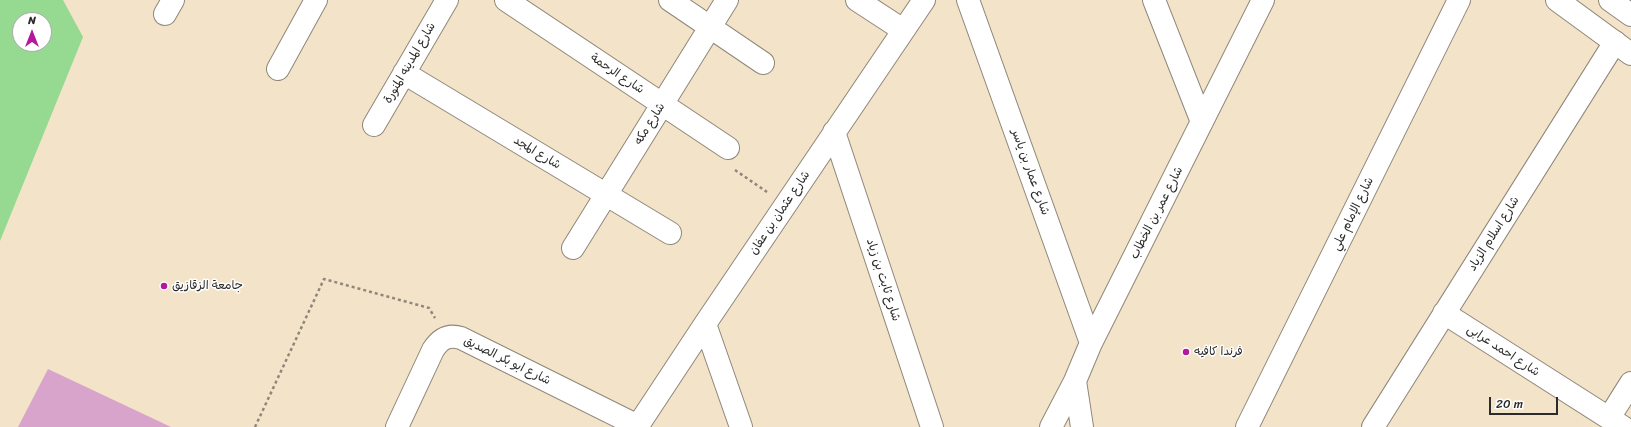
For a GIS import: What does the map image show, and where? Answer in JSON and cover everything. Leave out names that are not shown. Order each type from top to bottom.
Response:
[{"type":"street","points":[[278,69],[316,0]]},
{"type":"street","name":"شارع المدينه المنورة","points":[[374,125],[447,0]]},
{"type":"street","name":"شارع الرحمة","points":[[506,0],[728,148]]},
{"type":"street","points":[[670,0],[763,63]]},
{"type":"street","name":"شارع مكه","points":[[573,248],[727,0]]},
{"type":"street","points":[[857,0],[903,30]]},
{"type":"street","name":"شارع عثمان بن عفان","points":[[638,427],[705,324],[924,0]]},
{"type":"street","name":"شارع عمار بن ياسر","points":[[968,0],[1091,343]]},
{"type":"street","points":[[1154,0],[1202,122]]},
{"type":"street","name":"شارع عمر بن الخطاب","points":[[1051,427],[1075,381],[1091,343],[1264,0]]},
{"type":"street","name":"شارع الإمام علي","points":[[1247,427],[1459,0]]},
{"type":"street","points":[[1557,0],[1623,48]]},
{"type":"street","points":[[1610,0],[1631,15]]},
{"type":"street","name":"شارع اسلام الزياد","points":[[1373,427],[1444,313],[1623,48]]},
{"type":"street","name":"شارع المجد","points":[[404,73],[670,233]]},
{"type":"street","name":"شارع ثابت بن زياد","points":[[834,132],[932,427]]},
{"type":"street","name":"شارع احمد عرابى","points":[[1444,313],[1616,423]]},
{"type":"street","points":[[705,324],[740,427]]},
{"type":"street","name":"شارع ابو بكر الصديق","points":[[397,427],[433,350],[441,340],[454,336],[461,338],[638,427]]},
{"type":"street","points":[[1075,381],[1082,427]]},
{"type":"street","points":[[1616,423],[1631,383]]},
{"type":"path","points":[[728,148],[723,162],[785,205]]},
{"type":"path","points":[[255,427],[324,279],[429,308],[448,337]]},
{"type":"green space","points":[[0,0],[63,0],[83,37],[0,241]]},
{"type":"building","points":[[48,369],[171,427],[18,427]]},
{"type":"place","name":"جامعة الزقازيق","points":[[164,286]]},
{"type":"place","name":"فرندا كافيه","points":[[1186,352]]}]
